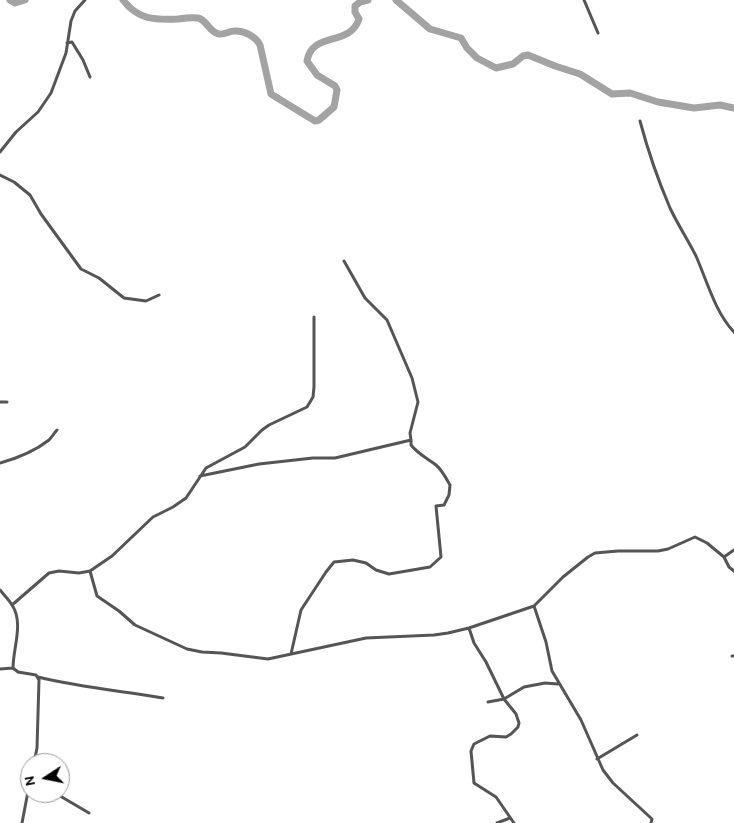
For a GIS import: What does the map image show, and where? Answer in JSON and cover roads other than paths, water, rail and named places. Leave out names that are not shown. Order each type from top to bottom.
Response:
[{"type":"street","points":[[0,152],[16,132],[38,112],[51,93],[66,53],[71,21],[85,0]]},
{"type":"street","points":[[584,0],[598,33]]},
{"type":"street","points":[[68,43],[72,42],[90,77]]},
{"type":"street","points":[[640,121],[651,161],[671,210],[696,256],[716,303],[728,326],[734,332]]},
{"type":"street","points":[[0,175],[14,182],[30,195],[41,214],[81,269],[99,278],[124,298],[146,301],[159,295]]},
{"type":"street","points":[[291,654],[301,610],[334,562],[352,560],[389,574],[430,567],[441,557],[436,506],[444,505],[450,485],[437,466],[422,457],[411,445],[410,433],[418,402],[412,378],[387,320],[365,298],[344,261]]},
{"type":"street","points":[[12,605],[49,573],[59,571],[79,573],[90,571],[112,556],[153,517],[186,498],[206,468],[245,447],[269,425],[311,403],[314,387],[314,318]]},
{"type":"street","points":[[0,402],[7,402]]},
{"type":"street","points":[[0,463],[28,453],[49,440],[57,430]]},
{"type":"street","points":[[200,476],[259,464],[313,458],[335,458],[412,440]]},
{"type":"street","points":[[90,571],[94,589],[99,598],[119,611],[135,625],[187,648],[202,652],[259,659],[268,659],[366,638],[434,635],[469,628],[534,606],[563,577],[595,553],[618,550],[658,552],[695,537],[707,543],[724,557],[729,567],[734,571]]},
{"type":"street","points":[[724,557],[734,550]]},
{"type":"street","points":[[0,590],[12,605],[17,616],[18,626],[13,668]]},
{"type":"street","points":[[534,606],[546,642],[552,671],[581,720],[603,770],[613,783],[652,821],[658,823]]},
{"type":"street","points":[[469,628],[474,643],[504,698],[516,714],[519,723],[518,727],[506,736],[490,736],[477,742],[472,747],[474,783],[496,797],[514,823]]},
{"type":"street","points":[[0,670],[13,668],[18,672],[68,684],[163,698]]},
{"type":"street","points":[[35,753],[38,677]]},
{"type":"street","points":[[488,702],[504,698],[524,686],[545,683],[558,684]]},
{"type":"street","points":[[597,759],[637,735]]},
{"type":"street","points":[[70,802],[89,813]]},
{"type":"street","points":[[22,823],[26,803]]},
{"type":"street","points":[[497,823],[510,818]]},
{"type":"waterway","points":[[10,0],[15,3],[25,0]]},
{"type":"waterway","points":[[123,0],[135,12],[154,19],[198,18],[204,21],[216,33],[223,34],[238,31],[256,39],[260,45],[271,94],[315,121],[319,120],[334,107],[337,90],[335,86],[317,75],[307,61],[310,52],[323,42],[340,37],[354,28],[359,19],[355,12],[355,6],[360,2],[368,0]]},
{"type":"waterway","points":[[396,0],[430,29],[461,38],[467,48],[477,58],[496,68],[513,64],[523,56],[528,55],[580,74],[612,94],[630,93],[658,102],[694,108],[720,105],[734,108]]}]
